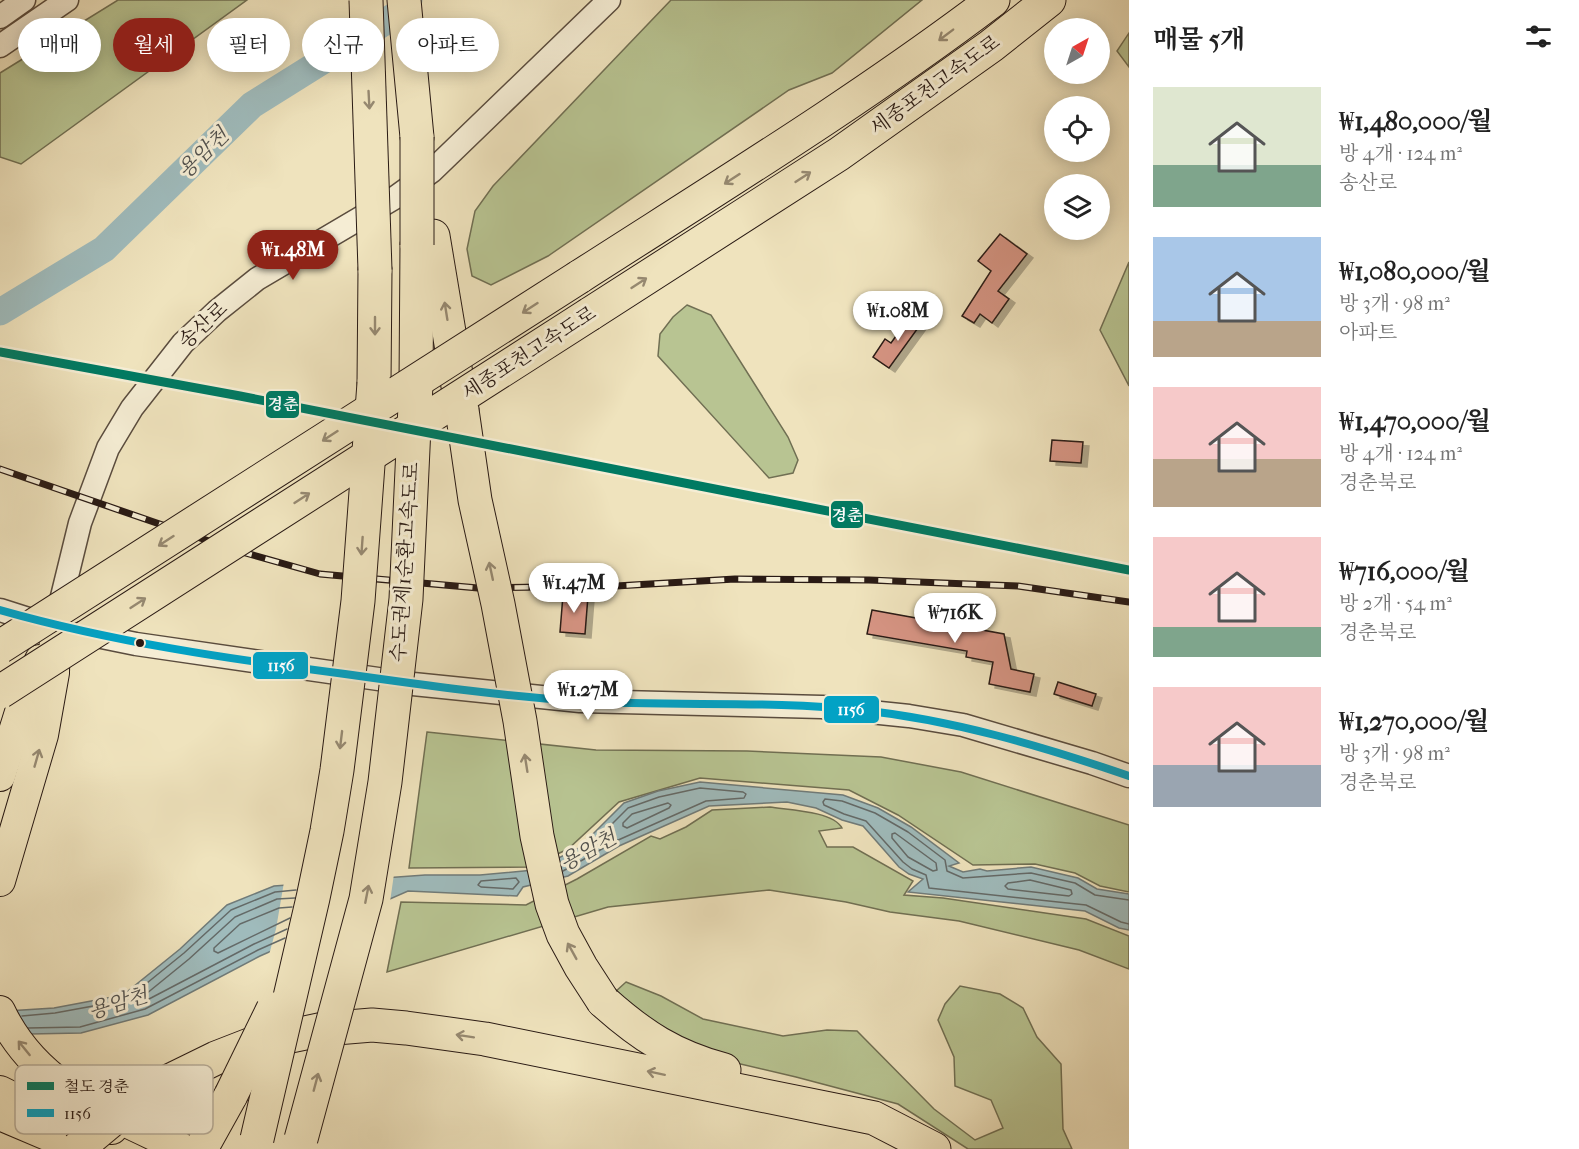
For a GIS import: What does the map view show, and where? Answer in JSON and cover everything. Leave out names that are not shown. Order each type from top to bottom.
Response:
[{"type":"highway","points":[[254,1149],[325,843],[337,770],[358,601],[374,383],[375,270],[366,0]]},
{"type":"highway","name":"수도권제1순환고속도로","points":[[298,1149],[366,899],[383,794],[406,599],[425,241],[404,0]]},
{"type":"highway","name":"세종포천고속도로","points":[[0,647],[827,117],[929,48],[993,0]]},
{"type":"highway","name":"세종포천고속도로","points":[[0,692],[839,154],[991,46],[1049,0]]},
{"type":"highway","points":[[425,241],[462,410],[475,500],[520,721],[537,836],[552,904],[562,934],[603,1000],[630,1026],[661,1046],[704,1065],[762,1080],[874,1118],[934,1149]]},
{"type":"highway","points":[[0,776],[26,693],[55,627]]},
{"type":"highway","points":[[0,881],[43,735],[53,684],[55,627]]},
{"type":"highway","points":[[213,1118],[231,1095],[298,958]]},
{"type":"highway","points":[[0,1011],[8,1027],[39,1065]]},
{"type":"highway","points":[[202,1065],[252,1044],[315,1030],[372,1025],[484,1039],[874,1118]]},
{"type":"highway","points":[[0,1091],[15,1098]]},
{"type":"highway","points":[[0,1115],[15,1122]]},
{"type":"highway","points":[[44,1134],[78,1149],[96,1134]]},
{"type":"highway","points":[[133,1134],[189,1149]]},
{"type":"highway","points":[[157,1134],[189,1149]]},
{"type":"highway","points":[[189,1149],[201,1134]]},
{"type":"street","points":[[0,17],[24,0]]},
{"type":"street","points":[[0,46],[67,0]]},
{"type":"street","name":"송산로","points":[[55,627],[80,523],[108,448],[132,408],[183,343],[217,311],[257,279],[396,197],[432,171],[609,0]]},
{"type":"street","points":[[0,610],[55,627],[136,644],[414,684],[580,700],[822,707],[909,716],[963,725],[1129,776]]},
{"type":"green space","points":[[118,0],[247,0],[222,18],[207,18],[207,29],[195,38],[195,18],[113,18],[113,72],[148,72],[21,164],[0,157],[0,73],[18,62],[18,72],[101,72],[101,18],[89,18]]},
{"type":"green space","points":[[671,0],[922,0],[832,73],[789,90],[548,256],[491,285],[472,276],[467,249],[475,211],[493,186]]},
{"type":"green space","points":[[1129,33],[1129,67],[1117,51]]},
{"type":"green space","points":[[1129,262],[1129,386],[1100,330]]},
{"type":"green space","points":[[687,305],[711,315],[788,437],[798,460],[793,473],[769,478],[658,356],[660,334],[673,317]]},
{"type":"green space","points":[[427,732],[596,750],[747,751],[881,757],[961,772],[1129,825],[1129,892],[1100,886],[1075,873],[1035,864],[973,865],[898,815],[849,790],[700,778],[619,802],[568,849],[530,867],[409,868]]},
{"type":"green space","points":[[770,807],[798,810],[837,822],[842,828],[819,831],[827,847],[853,847],[913,881],[904,895],[943,898],[1086,919],[1129,936],[1129,969],[1079,950],[959,921],[890,912],[846,902],[769,890],[608,907],[387,972],[401,902],[526,905],[577,879],[651,836],[660,839],[686,827],[712,810]]},
{"type":"green space","points":[[626,982],[661,996],[703,1019],[783,1036],[827,1030],[857,1031],[934,1109],[975,1140],[1003,1128],[991,1100],[955,1086],[954,1057],[938,1020],[945,1004],[960,986],[1000,994],[1023,1008],[1037,1037],[1061,1064],[1063,1129],[1072,1149],[968,1149],[898,1104],[698,1054],[614,993]]},
{"type":"water","points":[[700,782],[843,795],[878,808],[911,827],[959,863],[949,866],[963,872],[1031,867],[1078,878],[1097,889],[1129,894],[1129,930],[1119,928],[1085,911],[908,892],[923,879],[899,867],[863,826],[842,820],[816,808],[787,802],[709,806],[619,846],[568,876],[523,887],[517,896],[408,891],[260,956],[148,1015],[81,1033],[30,1034],[8,1011],[54,1008],[123,995],[180,949],[227,905],[274,886],[534,870],[579,848],[624,803],[658,791]]},
{"type":"pier","points":[[394,874],[390,902],[269,955],[284,882]]},
{"type":"building","points":[[1000,234],[1027,254],[998,291],[1009,299],[992,323],[980,314],[974,323],[962,316],[991,271],[978,261]]},
{"type":"building","points":[[912,314],[923,321],[889,368],[873,357],[885,339],[891,343]]},
{"type":"building","points":[[1052,440],[1083,442],[1081,463],[1050,461]]},
{"type":"building","points":[[563,595],[588,596],[585,634],[560,632]]},
{"type":"building","points":[[872,610],[1004,634],[1011,669],[1034,674],[1030,692],[989,684],[993,662],[966,657],[967,651],[867,634]]},
{"type":"building","points":[[1058,682],[1096,694],[1092,706],[1054,694]]},
{"type":"waterway","name":"용암천","points":[[0,312],[104,249],[252,105],[399,13],[409,0]]},
{"type":"railway","points":[[0,469],[235,550],[320,574],[478,588],[616,586],[735,579],[869,580],[1018,586],[1129,602]]},
{"type":"rail line","name":"경춘","points":[[0,352],[240,396],[1129,570]]},
{"type":"transit line","name":"1156","points":[[0,610],[85,631],[171,648],[462,690],[579,701],[791,705],[895,714],[997,736],[1063,754],[1129,776]]}]
